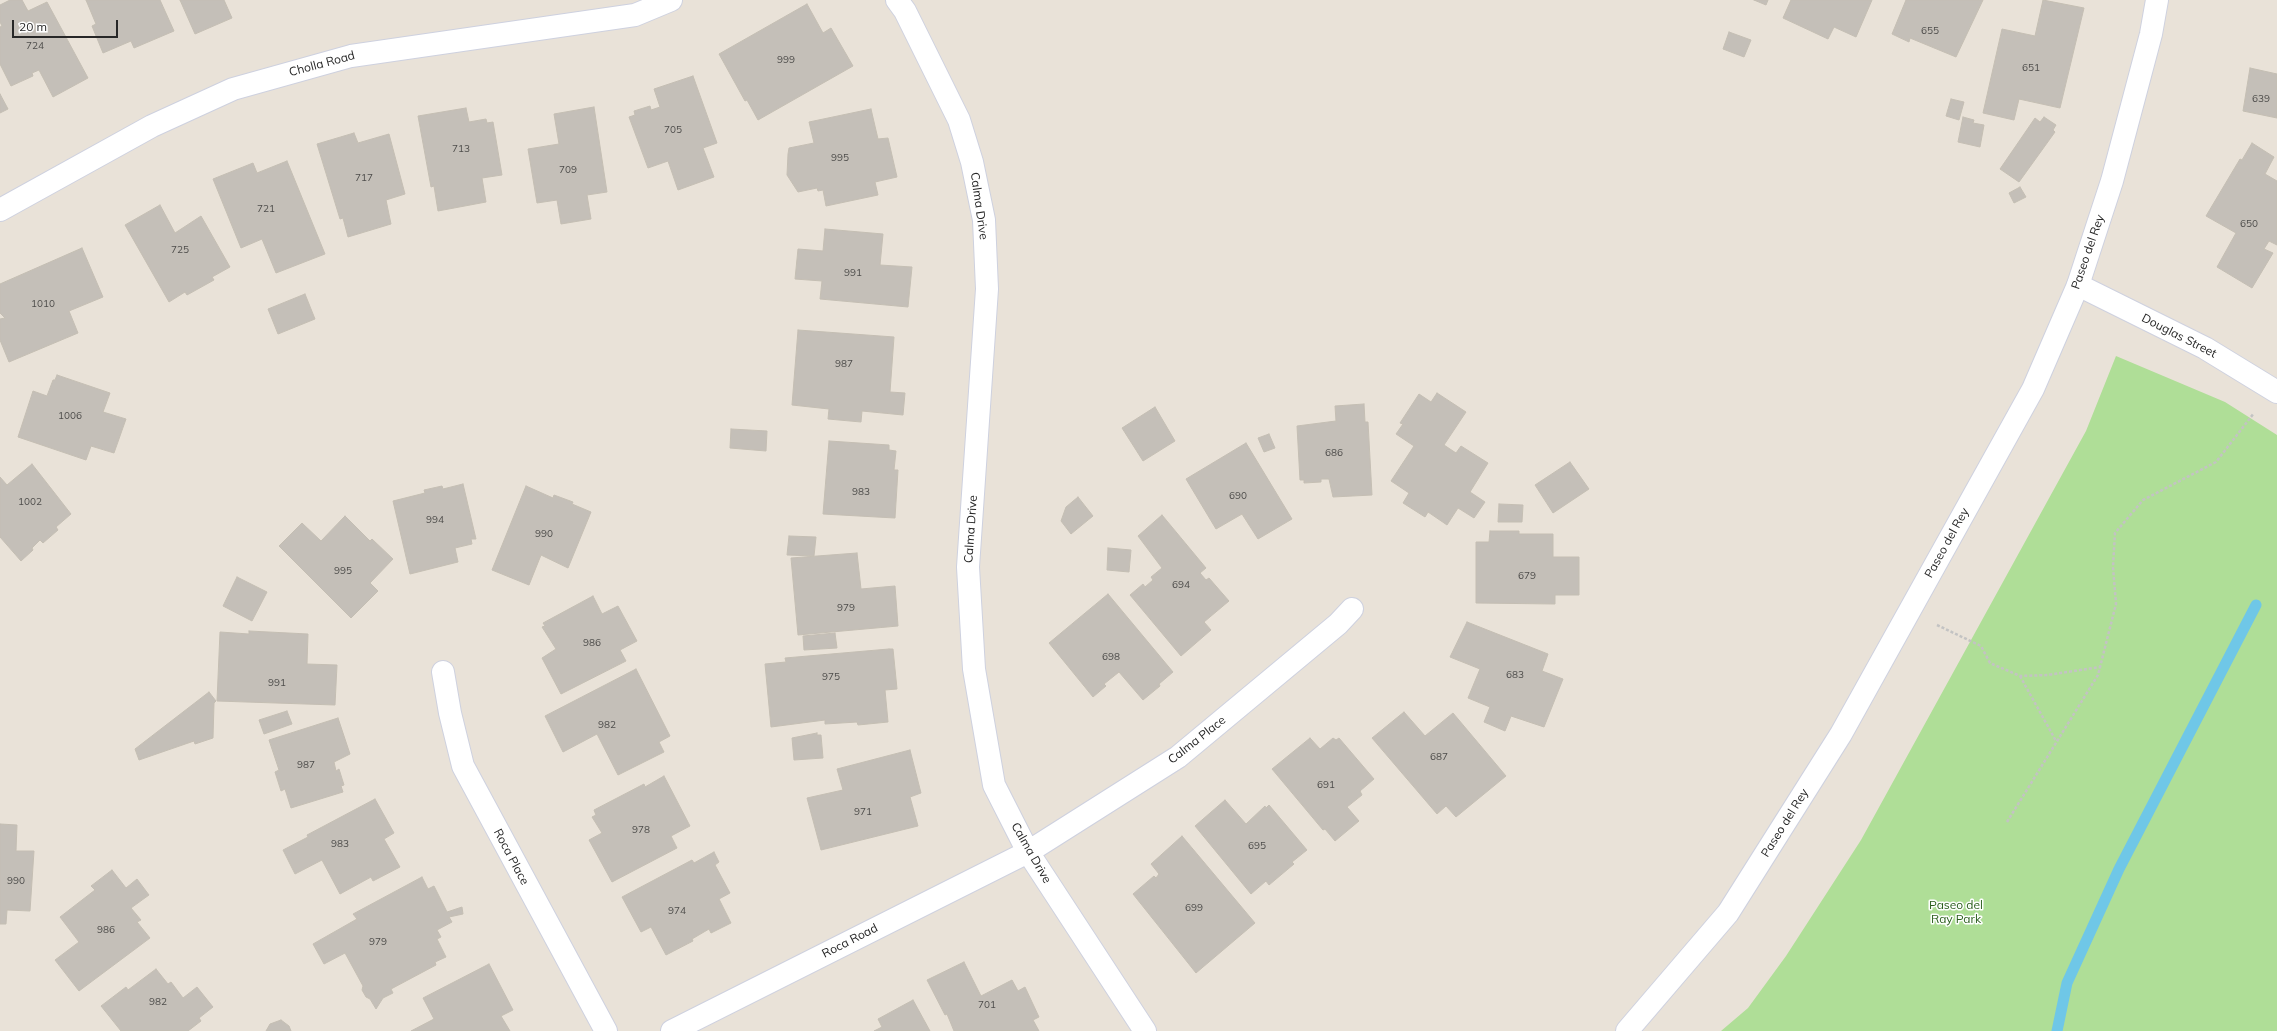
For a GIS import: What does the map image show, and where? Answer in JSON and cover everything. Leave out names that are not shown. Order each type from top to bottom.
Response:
[{"type":"street","name":"Cholla Road","points":[[0,210],[152,126],[233,89],[351,56],[635,15],[671,0]]},
{"type":"street","name":"Calma Drive","points":[[898,0],[906,11],[960,120],[972,162],[984,220],[987,289],[968,567],[974,669],[994,786],[1028,852],[1145,1031]]},
{"type":"street","name":"Paseo del Rey","points":[[1627,1031],[1728,913],[1841,734],[2033,390],[2078,285],[2112,181],[2151,34],[2157,0]]},
{"type":"street","name":"Douglas Street","points":[[2078,285],[2205,348],[2274,390]]},
{"type":"street","name":"Calma Place","points":[[1028,852],[1178,757],[1338,624],[1352,609]]},
{"type":"street","name":"Roca Place","points":[[443,672],[450,713],[463,766],[606,1031]]},
{"type":"street","name":"Roca Road","points":[[672,1031],[1028,852]]},
{"type":"path","points":[[2007,822],[2098,675],[2116,604],[2113,566],[2115,533],[2144,500],[2216,462],[2274,390]]},
{"type":"path","points":[[1909,611],[1981,646],[1990,663],[2020,676],[2048,675],[2100,667]]},
{"type":"path","points":[[2020,676],[2056,741]]},
{"type":"green space","name":"Paseo del Ray Park","points":[[2116,356],[2225,402],[2277,435],[2277,1031],[1721,1031],[1748,1008],[1786,956],[1861,840],[2086,431]]},
{"type":"building","points":[[10,0],[22,0],[28,11],[47,2],[88,78],[53,97],[39,70],[32,73],[33,76],[11,86],[0,64],[0,27],[2,26],[0,22],[0,5]]},
{"type":"building","points":[[86,0],[160,0],[174,31],[134,48],[131,41],[103,53],[92,26],[96,24]]},
{"type":"building","points":[[180,0],[224,0],[232,18],[195,34]]},
{"type":"building","points":[[1754,0],[1768,0],[1766,5]]},
{"type":"building","points":[[1791,0],[1872,0],[1856,37],[1834,27],[1828,39],[1783,18]]},
{"type":"building","points":[[1906,0],[1983,0],[1956,57],[1910,38],[1909,42],[1892,34]]},
{"type":"building","points":[[2043,0],[2084,8],[2060,108],[2019,99],[2014,120],[1983,113],[2002,29],[2035,36]]},
{"type":"building","points":[[807,4],[823,33],[831,28],[853,66],[758,120],[747,100],[745,101],[719,54]]},
{"type":"building","points":[[1729,32],[1751,40],[1744,57],[1723,49]]},
{"type":"building","points":[[2250,68],[2277,74],[2277,118],[2243,111]]},
{"type":"building","points":[[693,76],[717,143],[703,148],[714,177],[678,190],[668,161],[648,168],[629,117],[635,115],[634,111],[650,106],[651,110],[660,107],[654,89]]},
{"type":"building","points":[[0,94],[8,109],[0,113]]},
{"type":"building","points":[[1951,99],[1964,102],[1959,120],[1946,116]]},
{"type":"building","points":[[594,107],[607,192],[587,195],[591,219],[561,224],[557,200],[537,203],[528,149],[559,144],[554,114]]},
{"type":"building","points":[[466,108],[469,122],[486,119],[487,123],[493,122],[502,175],[482,178],[486,202],[438,211],[434,186],[431,187],[418,116]]},
{"type":"building","points":[[871,109],[878,139],[888,138],[897,177],[875,182],[878,195],[826,206],[823,190],[818,191],[817,188],[798,192],[787,175],[788,154],[789,148],[814,143],[809,122]]},
{"type":"building","points":[[1963,117],[1974,120],[1973,123],[1984,125],[1980,147],[1958,142]]},
{"type":"building","points":[[2044,117],[2056,125],[2053,130],[2055,132],[2019,182],[2000,169],[2035,118],[2040,122]]},
{"type":"building","points":[[354,133],[358,143],[389,134],[405,194],[386,200],[391,224],[348,237],[343,218],[340,219],[317,144]]},
{"type":"building","points":[[2252,143],[2274,157],[2265,174],[2277,181],[2277,245],[2269,241],[2264,249],[2273,253],[2252,288],[2217,267],[2236,233],[2206,216],[2240,159],[2242,160]]},
{"type":"building","points":[[287,161],[325,254],[276,273],[262,239],[241,248],[213,179],[253,163],[257,173]]},
{"type":"building","points":[[2020,187],[2026,197],[2014,203],[2009,193]]},
{"type":"building","points":[[160,205],[175,233],[201,216],[230,267],[212,277],[214,280],[187,295],[185,292],[169,302],[125,225]]},
{"type":"building","points":[[825,229],[883,234],[880,265],[912,267],[908,307],[820,299],[822,281],[795,279],[798,249],[823,251]]},
{"type":"building","points":[[82,248],[103,297],[69,311],[78,333],[9,362],[0,340],[0,319],[5,318],[0,313],[0,284]]},
{"type":"building","points":[[305,294],[315,319],[278,334],[268,309]]},
{"type":"building","points":[[798,330],[894,337],[890,392],[905,393],[903,415],[862,411],[861,422],[828,419],[829,409],[792,405]]},
{"type":"building","points":[[57,375],[110,393],[103,412],[126,419],[114,453],[91,446],[86,460],[18,437],[33,391],[47,396],[53,380],[55,380]]},
{"type":"building","points":[[1437,393],[1466,412],[1444,445],[1456,453],[1461,446],[1488,463],[1470,492],[1485,502],[1474,518],[1458,508],[1447,525],[1428,512],[1425,517],[1403,503],[1409,493],[1391,481],[1414,446],[1396,434],[1403,424],[1400,423],[1419,394],[1431,402]]},
{"type":"building","points":[[1364,404],[1365,422],[1368,422],[1372,495],[1333,497],[1329,479],[1321,479],[1321,482],[1304,483],[1304,480],[1300,480],[1297,426],[1336,421],[1335,406]]},
{"type":"building","points":[[1155,407],[1175,441],[1143,461],[1122,428]]},
{"type":"building","points":[[731,429],[767,431],[766,451],[730,448]]},
{"type":"building","points":[[1269,434],[1275,448],[1264,452],[1258,438]]},
{"type":"building","points":[[829,441],[889,445],[889,450],[896,451],[894,470],[898,470],[895,518],[823,514]]},
{"type":"building","points":[[1246,443],[1292,519],[1258,539],[1242,514],[1216,529],[1186,479]]},
{"type":"building","points":[[1570,462],[1589,489],[1553,513],[1535,485]]},
{"type":"building","points":[[32,464],[71,514],[56,527],[58,530],[43,543],[40,540],[32,548],[33,550],[21,561],[0,537],[0,477],[7,485]]},
{"type":"building","points":[[463,484],[476,539],[471,539],[472,544],[455,548],[458,562],[410,574],[393,501],[425,493],[424,490],[442,486],[443,489]]},
{"type":"building","points":[[526,486],[553,498],[554,495],[573,502],[572,504],[591,512],[568,568],[541,555],[529,585],[492,570]]},
{"type":"building","points":[[1078,497],[1093,516],[1071,534],[1061,521],[1066,507]]},
{"type":"building","points":[[1499,504],[1523,505],[1522,522],[1498,522]]},
{"type":"building","points":[[1162,515],[1206,568],[1200,573],[1206,580],[1209,578],[1229,601],[1204,622],[1211,630],[1181,656],[1130,595],[1143,584],[1145,587],[1153,580],[1151,577],[1162,568],[1138,536]]},
{"type":"building","points":[[345,516],[370,541],[372,539],[393,559],[370,583],[378,591],[351,618],[279,546],[302,523],[321,541]]},
{"type":"building","points":[[1490,531],[1519,531],[1519,534],[1553,534],[1553,557],[1579,557],[1579,595],[1555,595],[1555,604],[1476,603],[1476,542],[1489,542]]},
{"type":"building","points":[[789,536],[816,537],[814,556],[787,555]]},
{"type":"building","points":[[1108,548],[1131,550],[1129,572],[1107,570]]},
{"type":"building","points":[[857,553],[861,589],[895,586],[898,626],[798,635],[791,558]]},
{"type":"building","points":[[237,577],[267,592],[252,621],[223,606]]},
{"type":"building","points":[[1108,594],[1173,672],[1159,684],[1160,686],[1143,700],[1119,672],[1104,684],[1106,686],[1093,697],[1049,643]]},
{"type":"building","points":[[593,596],[602,614],[618,606],[637,641],[620,650],[626,661],[561,694],[542,658],[556,649],[542,627],[545,626],[543,623]]},
{"type":"building","points":[[1467,622],[1548,654],[1542,671],[1563,679],[1544,727],[1511,716],[1505,731],[1484,722],[1490,707],[1468,698],[1480,669],[1450,657]]},
{"type":"building","points":[[249,631],[308,634],[307,664],[337,665],[335,705],[217,701],[220,632],[249,634]]},
{"type":"building","points":[[835,633],[837,648],[804,650],[803,636]]},
{"type":"building","points":[[893,649],[897,689],[885,690],[888,722],[858,725],[857,722],[825,724],[825,720],[771,727],[765,664],[786,662],[785,658]]},
{"type":"building","points":[[636,669],[670,736],[659,742],[664,752],[618,775],[597,734],[563,752],[545,716]]},
{"type":"building","points":[[209,692],[216,701],[214,703],[213,738],[195,744],[194,741],[139,760],[135,749]]},
{"type":"building","points":[[287,711],[292,724],[264,734],[259,720]]},
{"type":"building","points":[[1404,712],[1425,736],[1453,713],[1506,776],[1456,817],[1446,806],[1437,814],[1372,738]]},
{"type":"building","points":[[338,718],[350,754],[334,762],[336,771],[339,769],[344,785],[341,786],[343,792],[291,808],[285,789],[281,791],[275,772],[279,770],[269,740]]},
{"type":"building","points":[[817,733],[817,735],[821,735],[823,758],[794,760],[792,738]]},
{"type":"building","points":[[1310,738],[1320,749],[1333,738],[1336,740],[1339,738],[1374,779],[1360,791],[1362,795],[1347,807],[1359,821],[1335,841],[1325,829],[1323,830],[1272,769]]},
{"type":"building","points":[[910,750],[921,793],[910,797],[918,826],[821,850],[807,798],[843,790],[837,769]]},
{"type":"building","points":[[664,776],[690,826],[671,836],[677,848],[612,882],[589,840],[602,833],[592,817],[596,815],[594,810],[644,784],[645,787]]},
{"type":"building","points":[[375,799],[394,833],[384,839],[400,867],[373,881],[371,877],[340,894],[322,860],[295,874],[283,850],[308,837],[307,835]]},
{"type":"building","points":[[1225,800],[1246,824],[1265,806],[1266,808],[1269,805],[1307,850],[1292,862],[1294,864],[1269,885],[1266,881],[1251,894],[1195,826]]},
{"type":"building","points":[[0,824],[17,825],[16,851],[34,851],[30,911],[7,910],[6,924],[0,924]]},
{"type":"building","points":[[1182,836],[1255,923],[1196,973],[1133,894],[1154,876],[1156,878],[1159,874],[1151,864]]},
{"type":"building","points":[[714,852],[719,862],[715,865],[730,893],[719,899],[731,923],[711,933],[709,929],[692,939],[693,941],[666,955],[651,927],[641,932],[622,897],[692,860],[694,863]]},
{"type":"building","points":[[112,870],[126,888],[137,879],[149,895],[131,908],[141,920],[137,922],[150,938],[79,991],[55,960],[79,942],[60,917],[95,890],[91,886]]},
{"type":"building","points":[[422,877],[428,889],[434,886],[447,912],[462,907],[463,914],[449,917],[452,922],[437,930],[441,937],[437,939],[446,957],[435,962],[436,965],[391,989],[393,993],[383,998],[376,1009],[362,990],[363,986],[345,953],[324,964],[313,944],[357,919],[353,914]]},
{"type":"building","points":[[964,962],[981,996],[1012,980],[1018,991],[1025,987],[1039,1017],[1033,1020],[1039,1031],[954,1031],[947,1014],[945,1015],[927,980]]},
{"type":"building","points":[[489,964],[513,1010],[501,1016],[510,1031],[411,1031],[434,1019],[423,998]]},
{"type":"building","points":[[156,969],[168,984],[171,982],[183,998],[197,987],[213,1007],[199,1018],[201,1021],[188,1031],[121,1031],[101,1006],[126,987],[128,990]]},
{"type":"building","points":[[913,1000],[930,1031],[874,1031],[882,1027],[878,1019]]},
{"type":"building","points":[[281,1020],[289,1026],[291,1031],[266,1031],[270,1024]]},
{"type":"waterway","points":[[2057,1031],[2067,983],[2119,869],[2256,605]]}]
